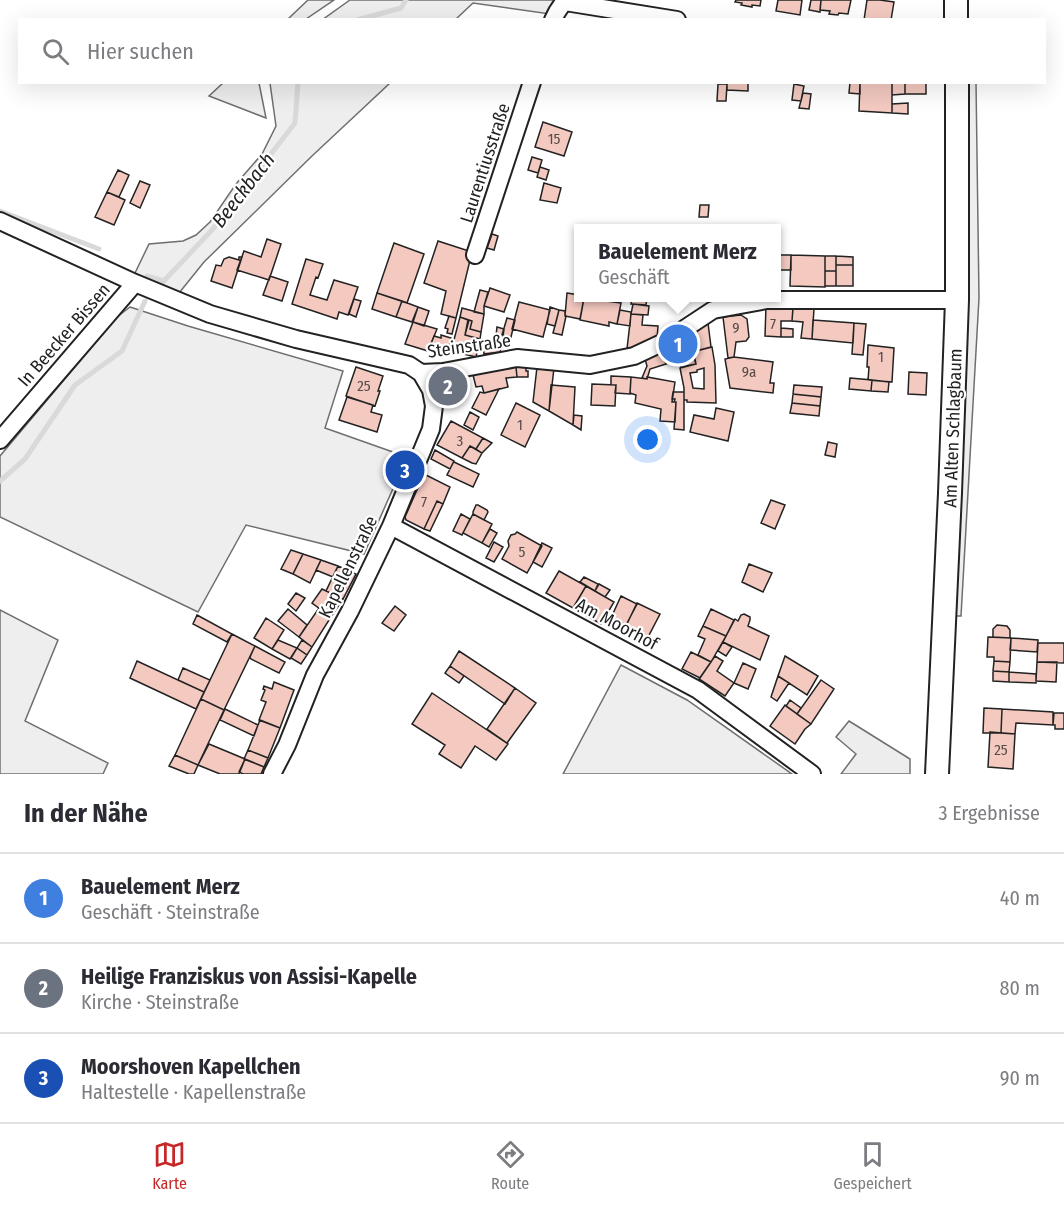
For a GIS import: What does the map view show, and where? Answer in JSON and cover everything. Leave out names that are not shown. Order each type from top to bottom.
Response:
[{"type":"main road","points":[[956,0],[956,18]]},
{"type":"main road","name":"Am Alten Schlagbaum","points":[[937,774],[957,300],[957,84]]},
{"type":"street","points":[[555,18],[565,1],[665,18]]},
{"type":"street","name":"Laurentiusstraße","points":[[476,255],[531,84]]},
{"type":"street","name":"Steinstraße","points":[[0,220],[135,283],[210,314],[296,339],[409,365],[421,373],[444,372],[517,358],[590,365],[634,356],[666,342],[713,310],[756,302]]},
{"type":"street","name":"In Beecker Bissen","points":[[0,440],[135,283]]},
{"type":"street","name":"Steinstraße","points":[[781,300],[957,300]]},
{"type":"street","name":"Kapellenstraße","points":[[272,774],[287,745],[315,675],[350,611],[391,526],[431,429],[434,406],[431,390],[421,373]]},
{"type":"street","name":"Am Moorhof","points":[[391,526],[698,690],[812,774]]},
{"type":"shaded area","points":[[308,0],[334,0],[307,18],[289,18]]},
{"type":"shaded area","points":[[350,0],[557,0],[550,14],[473,3],[457,18],[325,18]]},
{"type":"shaded area","points":[[222,84],[259,84],[266,118],[209,96]]},
{"type":"shaded area","points":[[270,84],[389,84],[204,262],[171,303],[131,289],[135,273],[149,244],[183,241],[196,235],[210,222],[236,184],[262,154],[276,126]]},
{"type":"shaded area","points":[[968,84],[976,84],[979,298],[961,616],[952,616]]},
{"type":"shaded area","points":[[130,307],[343,371],[325,428],[407,457],[364,554],[246,525],[198,612],[0,517],[0,456],[117,317]]},
{"type":"shaded area","points":[[0,610],[58,640],[25,721],[108,763],[103,774],[0,774]]},
{"type":"shaded area","points":[[621,665],[687,700],[792,774],[563,774]]},
{"type":"shaded area","points":[[849,721],[910,759],[910,774],[841,774],[856,754],[836,737]]},
{"type":"building","points":[[736,0],[761,0],[760,6],[752,5],[752,7],[741,5],[742,3],[735,2]]},
{"type":"building","points":[[778,0],[802,0],[800,15],[776,11]]},
{"type":"building","points":[[811,0],[821,0],[820,12],[809,10]]},
{"type":"building","points":[[821,0],[851,0],[848,14],[829,14],[830,11],[820,10]]},
{"type":"building","points":[[867,0],[894,2],[891,18],[864,18]]},
{"type":"building","points":[[718,84],[727,84],[726,101],[717,101]]},
{"type":"building","points":[[727,84],[748,84],[748,91],[727,90]]},
{"type":"building","points":[[794,84],[804,86],[801,101],[792,100]]},
{"type":"building","points":[[850,84],[860,84],[860,94],[849,93]]},
{"type":"building","points":[[860,84],[892,84],[892,113],[859,111]]},
{"type":"building","points":[[892,84],[905,84],[905,94],[892,95]]},
{"type":"building","points":[[905,84],[926,84],[926,94],[905,94]]},
{"type":"building","points":[[803,93],[811,94],[809,109],[799,108]]},
{"type":"building","points":[[908,103],[908,114],[892,113],[892,104]]},
{"type":"building","points":[[543,122],[572,132],[564,156],[535,147]]},
{"type":"building","points":[[532,157],[542,160],[538,173],[528,170]]},
{"type":"building","points":[[540,167],[549,170],[546,180],[537,177]]},
{"type":"building","points":[[118,170],[129,175],[119,197],[107,192]]},
{"type":"building","points":[[140,181],[150,185],[140,208],[130,203]]},
{"type":"building","points":[[544,183],[561,188],[557,203],[540,200]]},
{"type":"building","points":[[107,192],[125,200],[114,225],[95,217]]},
{"type":"building","points":[[700,205],[709,205],[708,217],[699,217]]},
{"type":"building","points":[[492,234],[498,236],[494,250],[487,248]]},
{"type":"building","points":[[267,239],[281,244],[269,280],[237,270],[244,251],[261,257]]},
{"type":"building","points":[[438,241],[472,252],[456,318],[441,314],[446,291],[424,283]]},
{"type":"building","points":[[394,243],[424,254],[407,303],[377,293]]},
{"type":"building","points":[[781,255],[791,255],[791,270],[781,270]]},
{"type":"building","points":[[791,255],[825,256],[825,287],[790,286]]},
{"type":"building","points":[[825,256],[836,256],[836,271],[825,271]]},
{"type":"building","points":[[836,256],[853,257],[853,265],[836,265]]},
{"type":"building","points":[[229,257],[239,260],[239,257],[242,257],[232,288],[211,281],[216,265],[221,266],[224,259]]},
{"type":"building","points":[[306,259],[323,264],[310,295],[327,300],[334,280],[358,287],[348,315],[339,312],[337,319],[292,304]]},
{"type":"building","points":[[836,265],[853,265],[853,286],[836,286]]},
{"type":"building","points":[[825,271],[836,271],[836,286],[825,286]]},
{"type":"building","points":[[270,276],[288,282],[282,301],[263,295]]},
{"type":"building","points":[[490,288],[510,295],[504,312],[484,306]]},
{"type":"building","points":[[480,290],[488,292],[484,314],[474,312]]},
{"type":"building","points":[[377,293],[402,301],[396,317],[372,309]]},
{"type":"building","points":[[567,293],[574,294],[574,302],[583,302],[580,319],[565,316]]},
{"type":"building","points":[[354,299],[361,301],[356,317],[349,314]]},
{"type":"building","points":[[402,301],[418,307],[412,322],[396,317]]},
{"type":"building","points":[[519,302],[550,310],[543,337],[512,329]]},
{"type":"building","points":[[583,302],[621,303],[617,324],[609,322],[609,326],[580,320]]},
{"type":"building","points":[[631,302],[646,302],[646,305],[631,304]]},
{"type":"building","points":[[633,304],[649,306],[648,315],[631,314]]},
{"type":"building","points":[[766,306],[793,307],[792,321],[781,321],[781,337],[765,336]]},
{"type":"building","points":[[418,307],[429,311],[424,326],[413,322]]},
{"type":"building","points":[[550,307],[559,310],[555,326],[547,324]]},
{"type":"building","points":[[462,308],[484,314],[481,332],[470,329],[472,321],[460,317]]},
{"type":"building","points":[[793,308],[814,309],[812,339],[801,338],[803,322],[792,321]]},
{"type":"building","points":[[559,310],[565,311],[566,316],[562,335],[553,333]]},
{"type":"building","points":[[620,310],[631,312],[630,326],[617,324]]},
{"type":"building","points":[[631,314],[643,315],[642,325],[658,326],[657,339],[627,349]]},
{"type":"building","points":[[741,315],[747,319],[749,337],[746,341],[736,342],[734,357],[728,358],[723,317]]},
{"type":"building","points":[[449,316],[456,318],[452,334],[447,333],[448,329],[445,328]]},
{"type":"building","points":[[460,317],[468,320],[465,335],[480,339],[476,357],[451,351]]},
{"type":"building","points":[[507,318],[515,320],[511,337],[502,335]]},
{"type":"building","points":[[469,320],[472,321],[470,329],[481,332],[480,339],[465,335]]},
{"type":"building","points":[[813,320],[854,323],[853,343],[812,339]]},
{"type":"building","points":[[413,322],[437,329],[428,351],[405,344]]},
{"type":"building","points":[[708,323],[711,347],[692,352],[691,344],[684,348],[680,338]]},
{"type":"building","points":[[854,323],[866,324],[863,355],[852,354]]},
{"type":"building","points":[[497,327],[504,329],[502,343],[495,344]]},
{"type":"building","points":[[781,328],[793,329],[793,337],[781,337]]},
{"type":"building","points":[[441,335],[451,338],[447,356],[428,351],[434,336],[441,338]]},
{"type":"building","points":[[502,343],[500,352],[484,354],[483,346]]},
{"type":"building","points":[[672,344],[677,360],[666,364],[661,351]]},
{"type":"building","points":[[868,345],[894,348],[892,382],[868,380]]},
{"type":"building","points":[[712,347],[716,403],[684,400],[680,368],[696,364],[692,352]],"holes":[[[704,368],[704,389],[693,388],[690,373]]]},
{"type":"building","points":[[661,351],[666,364],[650,369],[647,379],[642,378],[647,366],[645,359]]},
{"type":"building","points":[[694,355],[696,364],[681,367],[678,360]]},
{"type":"building","points":[[734,357],[773,362],[770,383],[774,383],[773,393],[730,388],[725,359]]},
{"type":"building","points":[[356,367],[383,376],[375,406],[346,396]]},
{"type":"building","points":[[516,367],[517,377],[506,378],[508,387],[484,393],[482,386],[476,387],[473,375],[492,369]]},
{"type":"building","points":[[516,367],[526,367],[528,377],[517,377]]},
{"type":"building","points":[[537,367],[554,368],[549,411],[533,402]]},
{"type":"building","points":[[909,372],[927,373],[926,395],[908,394]]},
{"type":"building","points":[[611,376],[631,377],[630,394],[615,393],[616,385],[611,385]]},
{"type":"building","points":[[446,377],[455,380],[450,394],[441,391]]},
{"type":"building","points":[[631,377],[647,379],[647,377],[675,382],[672,402],[676,402],[675,422],[660,421],[661,409],[635,403],[636,395],[630,393]]},
{"type":"building","points":[[850,378],[872,380],[871,391],[849,389]]},
{"type":"building","points":[[872,380],[889,382],[888,392],[871,391]]},
{"type":"building","points":[[592,384],[616,385],[615,406],[591,405]]},
{"type":"building","points":[[551,385],[575,387],[573,425],[549,411]]},
{"type":"building","points":[[794,385],[822,387],[821,397],[793,394]]},
{"type":"building","points":[[499,389],[486,415],[472,408],[480,392]]},
{"type":"building","points":[[673,392],[684,392],[684,430],[674,429],[676,402],[672,399]]},
{"type":"building","points":[[793,394],[821,397],[820,406],[792,403]]},
{"type":"building","points":[[347,397],[373,405],[371,412],[382,415],[377,432],[339,420]]},
{"type":"building","points":[[516,403],[540,415],[525,447],[501,435]]},
{"type":"building","points":[[792,403],[820,406],[819,416],[790,413]]},
{"type":"building","points":[[716,408],[734,412],[728,441],[690,432],[694,415],[714,419]]},
{"type":"building","points":[[470,412],[479,417],[473,430],[464,425]]},
{"type":"building","points":[[574,415],[582,416],[581,430],[573,425]]},
{"type":"building","points":[[451,421],[483,438],[476,449],[470,446],[462,458],[437,445]]},
{"type":"building","points":[[483,438],[492,443],[482,453],[476,449]]},
{"type":"building","points":[[828,442],[837,444],[835,457],[825,455]]},
{"type":"building","points":[[470,446],[482,453],[476,464],[462,458]]},
{"type":"building","points":[[435,450],[454,461],[450,469],[431,459]]},
{"type":"building","points":[[454,461],[479,474],[473,487],[447,475]]},
{"type":"building","points":[[424,474],[450,487],[443,504],[437,501],[424,529],[406,520],[405,517]]},
{"type":"building","points":[[771,500],[785,505],[775,529],[761,523]]},
{"type":"building","points":[[437,501],[443,504],[430,531],[424,529]]},
{"type":"building","points":[[476,505],[487,510],[484,520],[473,514]]},
{"type":"building","points":[[461,514],[470,519],[462,535],[453,531]]},
{"type":"building","points":[[473,514],[492,524],[482,543],[463,533]]},
{"type":"building","points":[[490,529],[497,533],[489,547],[482,543]]},
{"type":"building","points":[[517,532],[542,546],[527,573],[502,559],[509,546],[508,541],[511,535]]},
{"type":"building","points":[[494,542],[503,547],[494,562],[486,558]]},
{"type":"building","points":[[542,543],[552,548],[542,567],[533,562]]},
{"type":"building","points":[[291,550],[303,554],[293,574],[281,569]]},
{"type":"building","points":[[303,554],[321,560],[310,583],[293,574]]},
{"type":"building","points":[[321,560],[338,566],[333,577],[316,570]]},
{"type":"building","points":[[749,564],[772,573],[763,592],[742,582]]},
{"type":"building","points":[[338,566],[356,574],[343,599],[326,591]]},
{"type":"building","points":[[559,571],[586,586],[573,608],[546,593]]},
{"type":"building","points":[[584,577],[598,584],[595,591],[580,582]]},
{"type":"building","points":[[599,584],[610,590],[605,597],[595,591]]},
{"type":"building","points":[[586,586],[614,602],[601,624],[573,608]]},
{"type":"building","points":[[322,589],[343,599],[331,617],[312,603]]},
{"type":"building","points":[[296,593],[305,598],[296,611],[288,604]]},
{"type":"building","points":[[621,596],[637,604],[626,625],[611,618]]},
{"type":"building","points":[[637,603],[660,614],[647,639],[625,628]]},
{"type":"building","points":[[395,606],[406,615],[394,631],[382,623]]},
{"type":"building","points":[[319,608],[331,617],[312,647],[299,637]]},
{"type":"building","points":[[288,609],[307,625],[299,637],[278,621]]},
{"type":"building","points":[[711,609],[734,620],[726,636],[703,626]]},
{"type":"building","points":[[744,614],[750,617],[748,626],[769,636],[760,660],[723,642],[735,619],[738,621]]},
{"type":"building","points":[[197,615],[232,634],[227,642],[193,624]]},
{"type":"building","points":[[266,618],[284,630],[272,649],[254,638]]},
{"type":"building","points":[[997,625],[1007,626],[1010,630],[1010,638],[993,637],[993,629]]},
{"type":"building","points":[[703,626],[726,636],[711,662],[698,655],[705,639],[698,636]]},
{"type":"building","points":[[232,634],[255,646],[224,710],[201,699]]},
{"type":"building","points":[[988,637],[1011,638],[1010,662],[994,661],[994,657],[987,657]]},
{"type":"building","points":[[1011,638],[1038,640],[1037,652],[1010,650]]},
{"type":"building","points":[[278,640],[297,648],[290,659],[272,649]]},
{"type":"building","points":[[302,640],[312,647],[307,655],[297,648]]},
{"type":"building","points":[[723,642],[732,647],[726,656],[718,651]]},
{"type":"building","points":[[1038,643],[1064,643],[1064,663],[1037,662]]},
{"type":"building","points":[[255,646],[285,662],[279,673],[251,659]]},
{"type":"building","points":[[297,648],[307,655],[301,664],[291,658]]},
{"type":"building","points":[[459,651],[515,688],[505,704],[450,666]]},
{"type":"building","points":[[691,652],[711,662],[700,678],[682,669]]},
{"type":"building","points":[[715,656],[723,661],[717,671],[734,683],[725,696],[699,679]]},
{"type":"building","points":[[785,656],[818,676],[807,695],[778,676]]},
{"type":"building","points":[[137,661],[204,692],[196,709],[130,678]]},
{"type":"building","points":[[994,661],[1010,662],[1009,672],[993,671]]},
{"type":"building","points":[[1037,662],[1057,662],[1056,682],[1036,681]]},
{"type":"building","points":[[743,663],[756,669],[748,689],[734,683]]},
{"type":"building","points":[[450,666],[464,676],[459,683],[445,673]]},
{"type":"building","points":[[183,668],[210,680],[204,692],[178,680]]},
{"type":"building","points":[[993,671],[1009,672],[1009,682],[993,681]]},
{"type":"building","points":[[1009,672],[1036,674],[1036,683],[1009,682]]},
{"type":"building","points":[[778,676],[789,683],[777,701],[771,697]]},
{"type":"building","points":[[821,680],[834,689],[811,724],[797,714]]},
{"type":"building","points":[[274,682],[294,690],[280,728],[259,720],[266,702],[261,700],[265,690],[264,686],[272,689]]},
{"type":"building","points":[[515,688],[536,703],[507,743],[487,729]]},
{"type":"building","points":[[432,693],[508,744],[496,760],[475,746],[461,768],[439,754],[445,745],[412,724]]},
{"type":"building","points":[[201,699],[224,710],[198,765],[175,755]]},
{"type":"building","points":[[790,700],[801,708],[797,714],[786,706]]},
{"type":"building","points":[[785,705],[811,724],[795,744],[770,726]]},
{"type":"building","points":[[984,708],[1002,709],[1001,733],[983,733]]},
{"type":"building","points":[[225,709],[258,725],[254,736],[220,720]]},
{"type":"building","points":[[1002,709],[1053,712],[1053,725],[1016,723],[1015,734],[1001,733]]},
{"type":"building","points":[[1054,713],[1064,713],[1064,729],[1055,729]]},
{"type":"building","points":[[260,720],[280,728],[268,758],[248,750]]},
{"type":"building","points":[[990,732],[1015,734],[1013,769],[988,767]]},
{"type":"building","points":[[209,744],[245,759],[239,774],[220,774],[198,765]]},
{"type":"building","points":[[248,750],[268,758],[264,767],[244,759]]},
{"type":"building","points":[[175,755],[198,765],[194,774],[169,766]]},
{"type":"building","points":[[245,759],[264,767],[261,774],[239,772]]},
{"type":"waterway","name":"Beeckbach","points":[[364,18],[401,8],[406,0]]},
{"type":"waterway","name":"Beeckbach","points":[[161,284],[212,230],[295,123],[298,84]]},
{"type":"waterway","points":[[0,211],[99,249]]},
{"type":"waterway","points":[[147,276],[164,281]]},
{"type":"waterway","name":"Beeckbach","points":[[0,481],[25,459],[75,385],[122,351],[145,301]]},
{"type":"place","name":"Bauelement Merz","points":[[678,344]]},
{"type":"place","name":"Heilige Franziskus von Assisi-Kapelle","points":[[448,386]]},
{"type":"place","name":"Moorshoven Kapellchen","points":[[405,470]]}]
